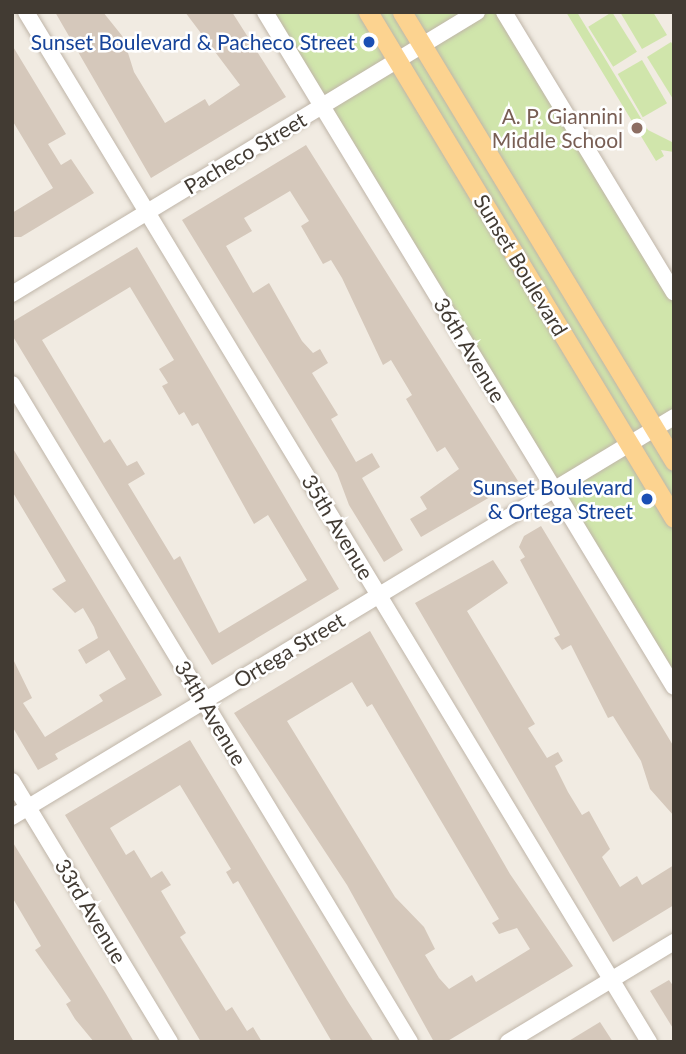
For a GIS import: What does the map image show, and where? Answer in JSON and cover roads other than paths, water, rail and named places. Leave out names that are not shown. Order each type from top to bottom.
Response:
[{"type":"main road","name":"Sunset Boulevard","points":[[368,12],[674,518]]},
{"type":"main road","name":"Sunset Boulevard","points":[[402,12],[674,461]]},
{"type":"street","name":"35th Avenue","points":[[26,12],[649,1042]]},
{"type":"street","name":"36th Avenue","points":[[265,12],[674,687]]},
{"type":"street","name":"Pacheco Street","points":[[12,294],[477,12]]},
{"type":"street","points":[[504,12],[674,293]]},
{"type":"street","name":"34th Avenue","points":[[12,384],[410,1042]]},
{"type":"street","name":"Ortega Street","points":[[12,817],[674,417]]},
{"type":"street","name":"33rd Avenue","points":[[12,780],[170,1042]]},
{"type":"street","points":[[508,1042],[674,942]]},
{"type":"place","name":"Sunset Boulevard & Pacheco Street","points":[[369,42]]},
{"type":"place","name":"A. P. Giannini Middle School","points":[[637,128]]},
{"type":"place","name":"Sunset Boulevard & Ortega Street","points":[[647,499]]}]
